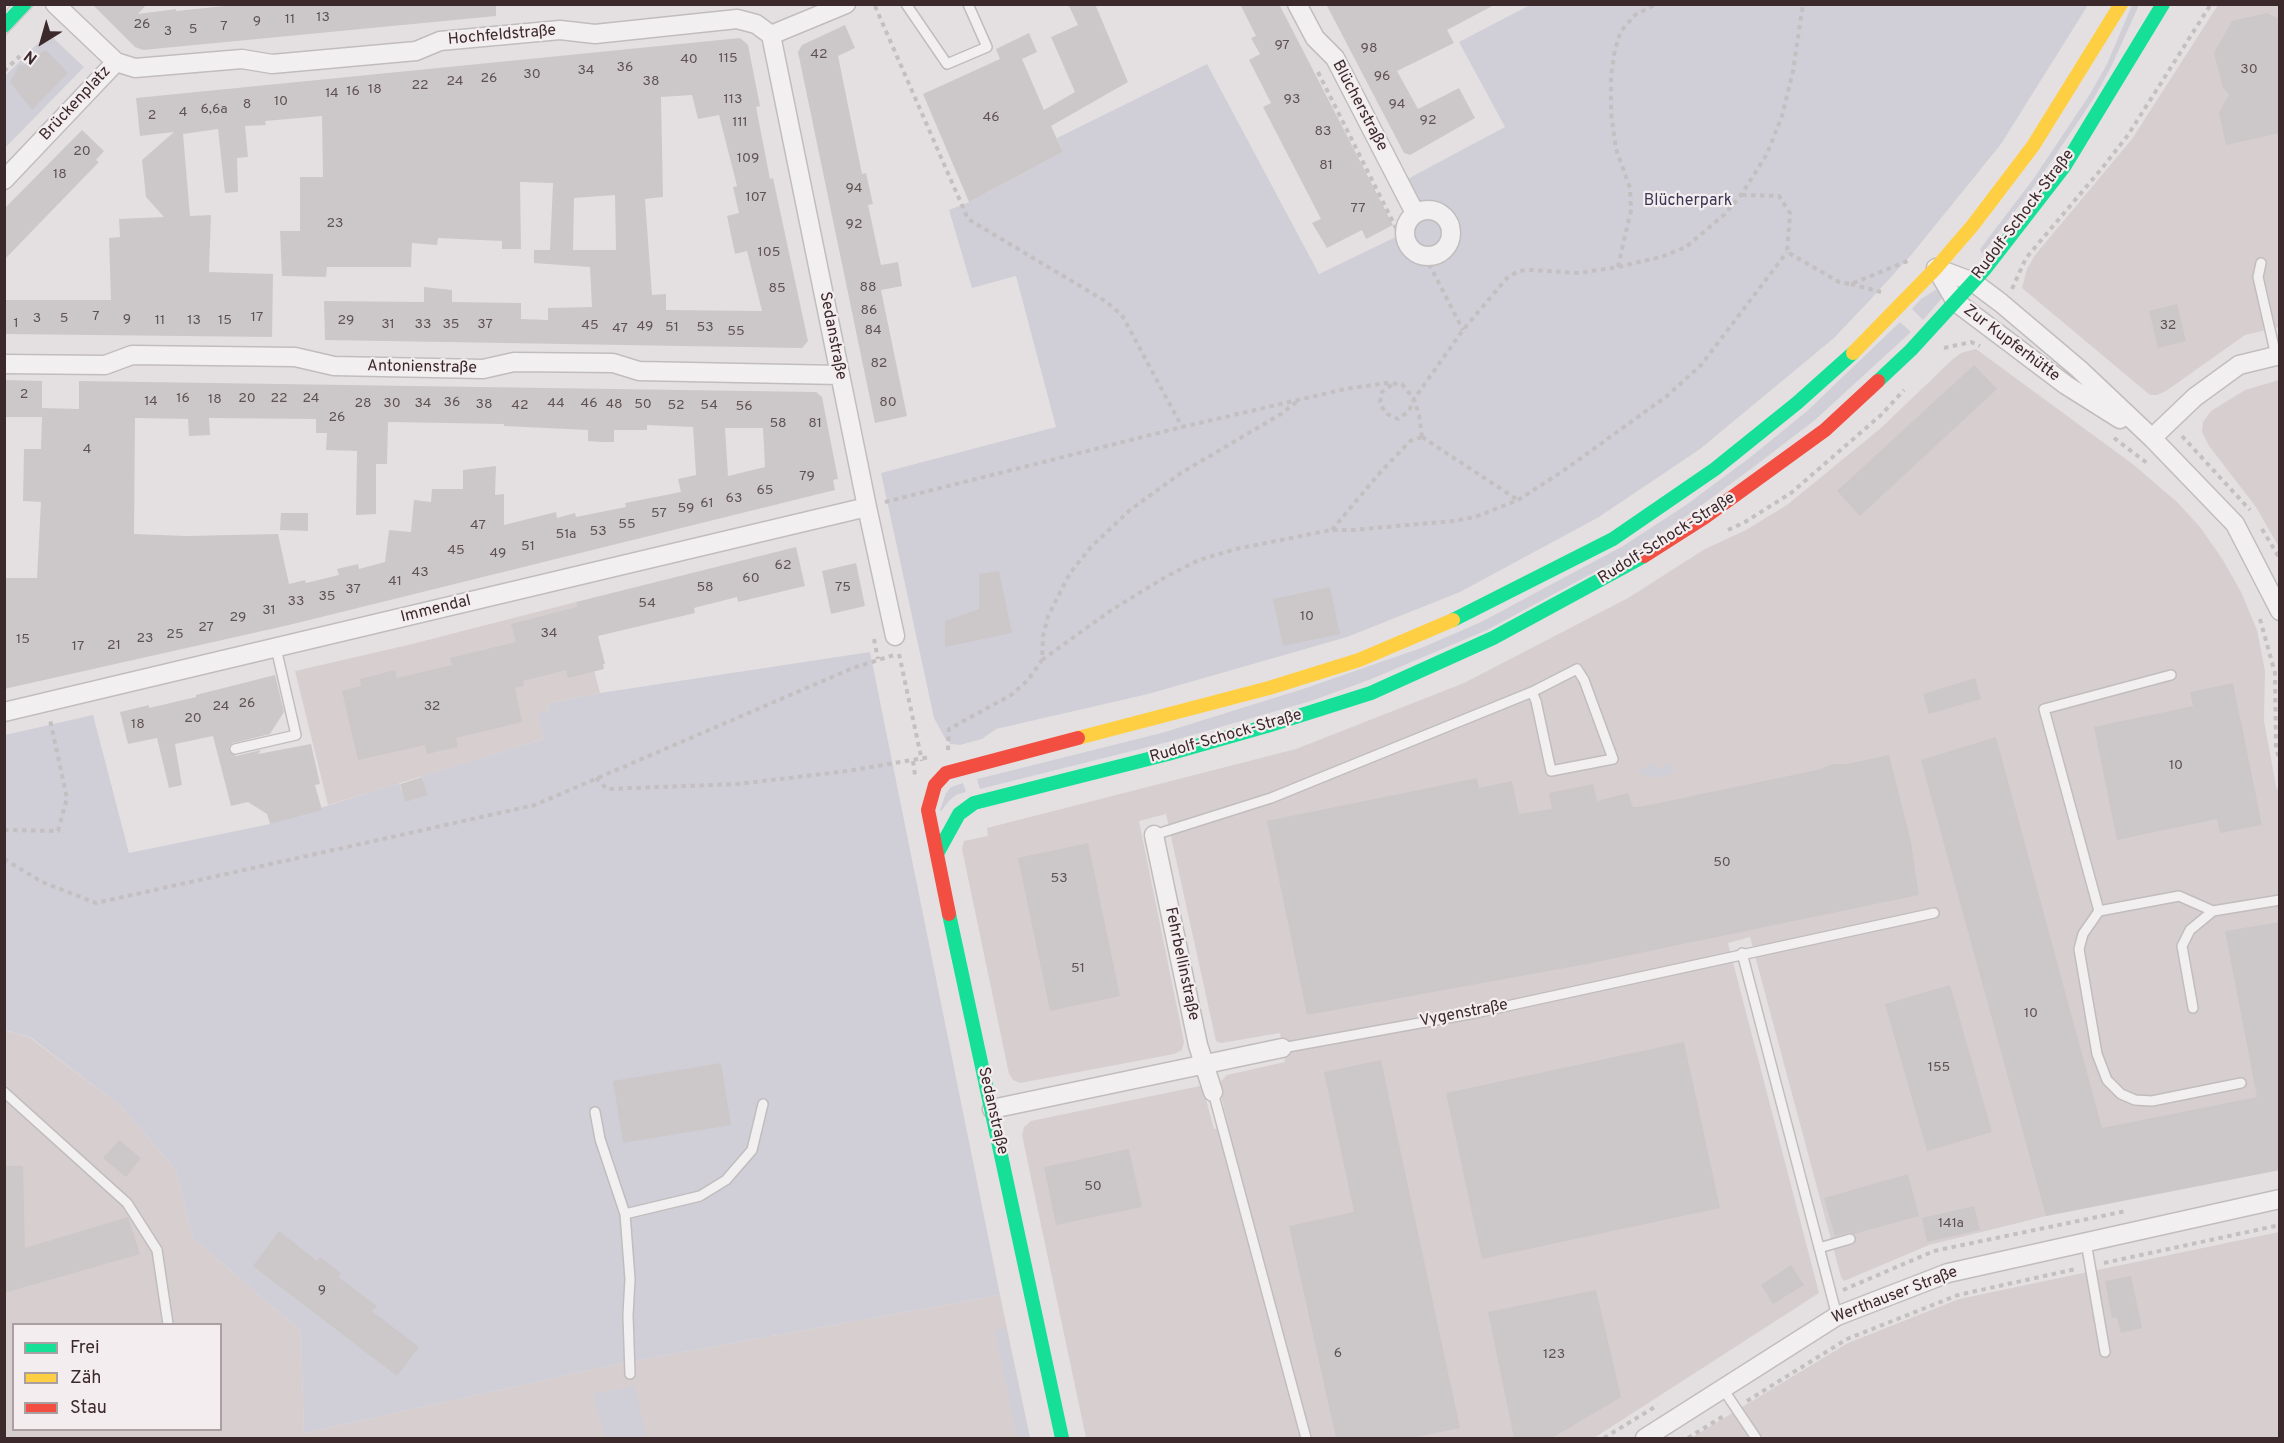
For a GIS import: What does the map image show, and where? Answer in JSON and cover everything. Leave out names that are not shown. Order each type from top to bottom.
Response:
[{"type":"main road","points":[[4,26],[25,4]]},
{"type":"main road","name":"Rudolf-Schock-Straße","points":[[935,785],[946,773],[1269,688],[1359,660],[1474,612],[1613,539],[1714,469],[1797,403],[1849,357],[1936,268],[1973,225],[2033,146],[2121,4]]},
{"type":"main road","name":"Rudolf-Schock-Straße","points":[[937,854],[959,814],[974,803],[1212,742],[1371,693],[1492,638],[1630,566],[1724,504],[1825,430],[1911,350],[1956,302],[2064,167],[2163,4]]},
{"type":"main road","name":"Sedanstraße","points":[[935,785],[928,810],[1035,1301],[1062,1438]]},
{"type":"street","name":"Brückenplatz","points":[[4,180],[116,62],[55,4]]},
{"type":"street","name":"Blücherstraße","points":[[1297,4],[1315,38],[1335,58],[1415,213]]},
{"type":"street","points":[[771,35],[842,6]]},
{"type":"street","name":"Hochfeldstraße","points":[[116,62],[135,68],[242,59],[272,64],[416,51],[440,41],[560,30],[595,34],[737,19],[756,24],[771,35]]},
{"type":"street","name":"Sedanstraße","points":[[771,35],[895,636]]},
{"type":"street","points":[[1424,209],[1437,211],[1448,220],[1452,233],[1449,245],[1437,254],[1426,258],[1410,248],[1404,233],[1407,222],[1415,213],[1424,209]]},
{"type":"street","name":"Zur Kupferhütte","points":[[1936,268],[1973,282],[2001,303],[2079,369],[2152,438],[2235,524],[2280,611]]},
{"type":"street","name":"Zur Kupferhütte","points":[[1936,268],[1956,302],[2066,385],[2152,438]]},
{"type":"street","name":"Antonienstraße","points":[[4,364],[105,365],[132,355],[284,356],[334,366],[483,369],[514,362],[613,363],[639,371],[840,375]]},
{"type":"street","points":[[2152,438],[2195,397],[2239,365],[2278,355]]},
{"type":"street","name":"Immendal","points":[[4,711],[867,507]]},
{"type":"street","name":"Fehrbellinstraße","points":[[1154,835],[1198,1045],[1213,1092]]},
{"type":"street","name":"Vygenstraße","points":[[992,1109],[1282,1048]]},
{"type":"street","name":"Werthauser Straße","points":[[1645,1438],[1837,1316],[1948,1273],[2280,1199]]},
{"type":"lane","points":[[906,4],[947,64],[987,47],[968,4]]},
{"type":"lane","points":[[2261,263],[2258,277],[2260,288],[2278,355]]},
{"type":"lane","points":[[235,749],[296,735],[276,648]]},
{"type":"lane","points":[[1154,835],[1271,798],[1532,692],[1578,669],[1613,759],[1551,771],[1532,692]]},
{"type":"lane","points":[[2099,911],[2044,709],[2171,675]]},
{"type":"lane","points":[[2213,911],[2179,896],[2099,911],[2083,934],[2079,949],[2097,1054],[2107,1080],[2121,1094],[2134,1101],[2152,1101],[2241,1083]]},
{"type":"lane","points":[[2193,1008],[2182,945],[2190,930],[2213,911],[2280,900]]},
{"type":"lane","name":"Vygenstraße","points":[[1282,1048],[1475,1013],[1934,913]]},
{"type":"lane","points":[[1742,953],[1837,1316]]},
{"type":"lane","points":[[4,1092],[127,1203],[157,1250],[168,1323]]},
{"type":"lane","points":[[1213,1092],[1306,1438]]},
{"type":"lane","points":[[625,1214],[699,1196],[726,1180],[752,1150],[763,1104]]},
{"type":"lane","points":[[595,1112],[600,1138],[625,1214],[630,1279],[628,1315],[630,1374]]},
{"type":"lane","points":[[1819,1248],[1850,1239]]},
{"type":"lane","points":[[2086,1242],[2105,1352]]},
{"type":"lane","points":[[1723,1389],[1756,1438]]},
{"type":"path","points":[[1618,267],[1631,210],[1630,188],[1616,149],[1611,113],[1613,58],[1621,31],[1635,15],[1656,4]]},
{"type":"path","points":[[1393,384],[1382,392],[1380,402],[1384,412],[1398,419],[1409,411],[1414,399],[1463,330],[1506,279],[1518,271],[1579,273],[1660,258],[1686,247],[1709,230],[1741,195],[1767,154],[1782,116],[1795,61],[1803,4]]},
{"type":"path","points":[[2011,291],[2026,258],[2128,135],[2211,4]]},
{"type":"path","points":[[875,6],[968,219],[1115,309],[1123,317],[1182,427]]},
{"type":"path","points":[[4,71],[20,56]]},
{"type":"path","points":[[1315,66],[1407,250],[1426,258],[1463,330]]},
{"type":"path","points":[[948,751],[950,729],[1011,695],[1028,680],[1042,660],[1110,611],[1167,576],[1199,560],[1236,549],[1332,530],[1453,521],[1475,517],[1518,500],[1563,471],[1667,396],[1701,365],[1787,252],[1790,213],[1779,196],[1741,195]]},
{"type":"path","points":[[1787,252],[1839,282],[1883,292]]},
{"type":"path","points":[[1851,284],[1915,258],[1908,265]]},
{"type":"path","points":[[1876,301],[1888,287]]},
{"type":"path","points":[[1943,348],[1971,342],[1986,349]]},
{"type":"path","points":[[867,507],[1302,398],[1345,389],[1393,384],[1402,384],[1414,399],[1422,437],[1518,500]]},
{"type":"path","points":[[1042,660],[1043,636],[1048,616],[1070,573],[1091,547],[1130,510],[1181,472],[1281,414],[1302,398]]},
{"type":"path","points":[[2107,433],[2154,469]]},
{"type":"path","points":[[1332,530],[1410,441],[1422,437]]},
{"type":"path","points":[[2260,618],[2275,673],[2276,748],[2280,761]]},
{"type":"path","points":[[596,778],[607,789],[738,784],[922,759],[895,636]]},
{"type":"path","points":[[4,859],[42,882],[96,903],[535,805],[853,668],[899,654]]},
{"type":"path","points":[[4,830],[58,831],[66,798],[50,719]]},
{"type":"path","points":[[1688,1438],[1847,1339],[1958,1295],[2280,1225]]},
{"type":"shaded area","points":[[2218,5],[2279,5],[2279,327],[2245,335],[2166,391],[2150,395],[2022,288],[2027,269],[2035,255],[2132,139]]},
{"type":"shaded area","points":[[1976,349],[2134,465],[2178,503],[2200,527],[2223,560],[2241,592],[2257,630],[2265,671],[2264,721],[2276,786],[2280,795],[2279,1170],[2046,1216],[1929,1245],[1844,1281],[1841,1277],[1750,937],[1728,943],[1819,1293],[1594,1438],[1086,1438],[1022,1135],[1024,1127],[1031,1121],[1200,1086],[1203,1088],[1214,1129],[1228,1126],[1219,1086],[1222,1080],[1227,1075],[1285,1062],[1280,1033],[1221,1043],[1216,1041],[1166,814],[1139,821],[1184,1042],[1182,1050],[1174,1054],[1020,1083],[1013,1080],[1009,1074],[962,849],[964,841],[988,836],[987,828],[1296,749],[1464,683],[1628,598],[1705,549],[1746,530],[1787,505],[1881,428],[1953,359],[1961,353]]},
{"type":"shaded area","points":[[2280,380],[2279,547],[2256,507],[2209,446],[2202,432],[2203,422],[2211,411],[2245,390]]},
{"type":"shaded area","points":[[576,602],[600,693],[548,704],[549,711],[539,714],[544,739],[328,805],[295,671]]},
{"type":"shaded area","points":[[4,1030],[29,1037],[122,1107],[176,1170],[193,1238],[301,1331],[304,1433],[622,1363],[1000,1295],[1030,1438],[5,1438]]},
{"type":"shaded area","points":[[2279,1232],[2279,1438],[1691,1438],[1848,1343],[1959,1299]]},
{"type":"green space","name":"Blücherpark","points":[[1530,5],[2088,5],[2001,144],[1912,254],[1834,338],[1700,449],[1599,517],[1460,592],[1347,637],[1148,694],[996,729],[982,739],[960,745],[951,744],[946,740],[934,718],[881,473],[1056,427],[1016,276],[972,288],[949,210],[969,202],[1063,152],[1057,138],[1207,64],[1319,274],[1404,233],[1410,248],[1424,256],[1437,254],[1449,245],[1452,233],[1448,220],[1437,211],[1424,209],[1415,213],[1400,183],[1505,127],[1459,42]]},
{"type":"green space","points":[[2132,5],[2139,5],[2112,65],[2094,98],[2038,181],[1982,254],[1980,249],[2034,178],[2090,94],[2107,64]]},
{"type":"green space","points":[[48,33],[84,67],[5,148],[5,76]]},
{"type":"green space","points":[[1428,218],[1434,219],[1442,227],[1442,239],[1434,247],[1428,248],[1422,247],[1414,239],[1413,233],[1414,227],[1422,219]]},
{"type":"green space","points":[[1937,289],[1942,292],[1943,297],[1923,320],[1912,309],[1921,299]]},
{"type":"green space","points":[[1900,322],[1911,332],[1815,420],[1755,466],[1691,513],[1628,554],[1487,630],[1369,680],[1311,701],[1168,742],[980,789],[977,779],[1165,732],[1306,688],[1421,648],[1481,622],[1623,546],[1686,505],[1806,412]]},
{"type":"green space","points":[[870,652],[1000,1295],[622,1363],[304,1433],[301,1331],[193,1238],[176,1170],[122,1107],[30,1037],[5,1030],[5,735],[93,715],[129,853],[270,824],[399,783],[405,801],[427,795],[422,776],[544,739],[538,714],[549,711],[548,704],[600,693]]},
{"type":"green space","points":[[1653,763],[1657,770],[1670,763],[1675,773],[1652,778],[1640,773],[1639,770]]},
{"type":"green space","points":[[963,783],[966,792],[956,795],[941,811],[946,793],[951,787]]},
{"type":"green space","points":[[1006,1328],[1030,1438],[1017,1438],[995,1330]]},
{"type":"green space","points":[[635,1386],[646,1438],[606,1438],[593,1394]]},
{"type":"building","points":[[92,4],[147,4],[138,14],[244,4],[496,4],[496,16],[143,50],[135,47]]},
{"type":"building","points":[[1068,4],[1095,4],[1128,82],[1051,126],[1063,152],[969,202],[923,94],[1000,59],[996,49],[1029,33],[1037,52],[1022,59],[1044,110],[1075,92],[1051,37],[1078,25]]},
{"type":"building","points":[[1240,4],[1279,4],[1393,225],[1366,239],[1362,230],[1327,248],[1312,223],[1321,219],[1263,107],[1271,103],[1249,60],[1260,54],[1251,38],[1256,36]]},
{"type":"building","points":[[1326,4],[1496,4],[1447,30],[1454,43],[1397,71],[1418,109],[1459,88],[1475,118],[1410,155],[1404,153]]},
{"type":"building","points":[[2267,13],[2280,19],[2280,133],[2226,145],[2219,113],[2229,94],[2223,88],[2214,53],[2232,21]]},
{"type":"building","points":[[845,25],[855,48],[838,56],[862,174],[866,173],[873,204],[868,205],[881,265],[898,262],[902,286],[881,290],[907,416],[875,423],[798,52],[802,45]]},
{"type":"building","points":[[740,38],[748,45],[760,106],[756,107],[770,179],[773,178],[808,341],[802,348],[325,340],[324,301],[424,302],[424,287],[452,290],[452,302],[521,303],[521,319],[548,320],[548,308],[592,307],[590,267],[534,263],[534,250],[550,250],[553,183],[520,182],[521,249],[502,249],[502,241],[438,238],[437,245],[412,243],[411,267],[327,267],[326,277],[282,276],[280,231],[300,231],[300,177],[323,177],[322,116],[265,121],[266,125],[245,126],[248,157],[237,158],[238,192],[225,193],[218,129],[183,134],[190,216],[211,215],[209,272],[273,274],[272,337],[4,334],[4,300],[111,300],[109,238],[120,237],[119,219],[164,217],[146,197],[142,160],[174,132],[140,136],[136,98]],"holes":[[[692,95],[698,119],[719,115],[737,186],[733,187],[739,213],[727,216],[735,254],[747,251],[762,311],[666,310],[666,294],[652,295],[645,199],[663,197],[661,97]],[[615,195],[616,250],[573,250],[574,198]]]},
{"type":"building","points":[[46,50],[68,73],[32,110],[10,82],[19,65],[30,65],[36,55]]},
{"type":"building","points":[[82,130],[104,151],[96,160],[99,162],[4,260],[4,209]]},
{"type":"building","points":[[2177,304],[2186,341],[2158,348],[2149,311]]},
{"type":"building","points":[[1974,365],[1997,389],[1860,516],[1837,491]]},
{"type":"building","points":[[4,380],[42,381],[42,408],[79,409],[79,381],[816,392],[822,397],[838,479],[833,480],[835,490],[289,625],[4,689],[4,578],[37,578],[41,502],[23,501],[24,449],[41,449],[42,417],[4,417]],"holes":[[[135,418],[188,419],[189,436],[210,435],[209,418],[316,419],[316,433],[327,433],[326,450],[357,451],[356,515],[376,514],[376,464],[387,464],[388,422],[504,424],[504,426],[588,430],[588,441],[601,442],[614,442],[614,430],[647,430],[647,425],[693,427],[696,475],[678,479],[681,492],[625,503],[626,507],[576,517],[575,513],[557,518],[556,512],[504,525],[504,494],[495,495],[496,466],[463,470],[463,489],[432,489],[431,502],[414,500],[411,532],[389,530],[385,562],[359,569],[358,564],[337,569],[339,575],[306,583],[305,580],[289,584],[278,534],[186,536],[134,534]],[[725,428],[763,428],[765,467],[728,476]]]},
{"type":"building","points":[[281,513],[308,513],[308,531],[280,530]]},
{"type":"building","points":[[796,547],[805,586],[738,602],[737,597],[694,608],[695,613],[598,636],[605,664],[603,664],[604,669],[568,678],[566,670],[523,681],[524,686],[515,688],[522,722],[456,738],[458,747],[427,754],[425,745],[358,760],[342,691],[361,686],[360,679],[395,670],[397,678],[452,665],[450,658],[516,642],[511,624],[577,607],[576,602]]},
{"type":"building","points":[[856,563],[865,606],[831,614],[822,571]]},
{"type":"building","points":[[999,571],[1012,633],[945,647],[945,621],[979,609],[979,574]]},
{"type":"building","points":[[1330,587],[1340,634],[1283,646],[1273,599]]},
{"type":"building","points":[[275,675],[284,712],[270,734],[233,743],[229,746],[229,751],[236,756],[261,750],[258,754],[311,744],[320,784],[315,785],[322,810],[270,824],[267,814],[248,802],[231,806],[213,736],[175,744],[182,785],[169,788],[157,738],[128,744],[120,712],[196,697],[196,695]]},
{"type":"building","points":[[1975,678],[1981,699],[1929,714],[1923,694]]},
{"type":"building","points":[[2233,683],[2262,825],[2220,833],[2217,819],[2117,840],[2094,727],[2193,706],[2190,692]]},
{"type":"building","points":[[1996,737],[2102,1128],[2257,1097],[2225,931],[2280,922],[2280,1170],[2046,1216],[1921,760]]},
{"type":"building","points":[[1889,755],[1911,842],[1919,895],[1587,964],[1307,1015],[1267,821],[1477,778],[1479,788],[1512,781],[1519,814],[1552,809],[1549,793],[1593,784],[1597,801],[1628,793],[1633,807],[1639,807],[1817,770],[1833,764],[1847,764]]},
{"type":"building","points":[[422,777],[428,795],[405,802],[400,784]]},
{"type":"building","points":[[1088,843],[1120,996],[1050,1011],[1018,858]]},
{"type":"building","points":[[1950,985],[1992,1132],[1927,1151],[1885,1004]]},
{"type":"building","points":[[1684,1042],[1720,1208],[1482,1259],[1446,1093]]},
{"type":"building","points":[[1381,1060],[1460,1428],[1412,1438],[1336,1438],[1289,1226],[1354,1212],[1324,1072]]},
{"type":"building","points":[[721,1063],[731,1125],[623,1143],[613,1081]]},
{"type":"building","points":[[119,1140],[141,1158],[126,1177],[103,1158]]},
{"type":"building","points":[[1129,1149],[1142,1207],[1056,1225],[1044,1167]]},
{"type":"building","points":[[4,1166],[23,1166],[25,1248],[128,1217],[140,1254],[4,1293]]},
{"type":"building","points":[[1908,1174],[1919,1216],[1854,1234],[1849,1232],[1835,1236],[1824,1198]]},
{"type":"building","points":[[1974,1206],[1980,1230],[1927,1242],[1922,1218]]},
{"type":"building","points":[[279,1231],[317,1261],[320,1257],[341,1273],[338,1277],[377,1306],[372,1311],[419,1347],[397,1376],[253,1266]]},
{"type":"building","points":[[1791,1265],[1804,1285],[1773,1304],[1761,1285]]},
{"type":"building","points":[[2131,1276],[2142,1328],[2121,1333],[2117,1318],[2112,1318],[2105,1281]]},
{"type":"building","points":[[1596,1290],[1621,1397],[1552,1438],[1514,1438],[1488,1312]]},
{"type":"tram line","points":[[4,13],[12,4]]},
{"type":"tram line","points":[[4,37],[35,4]]},
{"type":"traffic: fast","points":[[4,26],[25,4]]},
{"type":"traffic: fast","points":[[1878,381],[1911,350],[1985,269],[2064,167],[2163,4]]},
{"type":"traffic: fast","points":[[1453,620],[1613,539],[1715,469],[1797,403],[1853,353]]},
{"type":"traffic: fast","points":[[937,854],[959,814],[974,803],[1168,754],[1371,693],[1493,638],[1644,556]]},
{"type":"traffic: fast","points":[[949,914],[1062,1438]]},
{"type":"traffic: slow","points":[[1853,353],[1936,268],[1973,225],[2033,146],[2121,4]]},
{"type":"traffic: slow","points":[[1078,738],[1269,688],[1359,660],[1453,620]]},
{"type":"traffic: jam","points":[[1644,556],[1705,517],[1825,430],[1878,381]]},
{"type":"traffic: jam","points":[[949,914],[928,810],[935,785],[946,773],[1078,738]]}]
